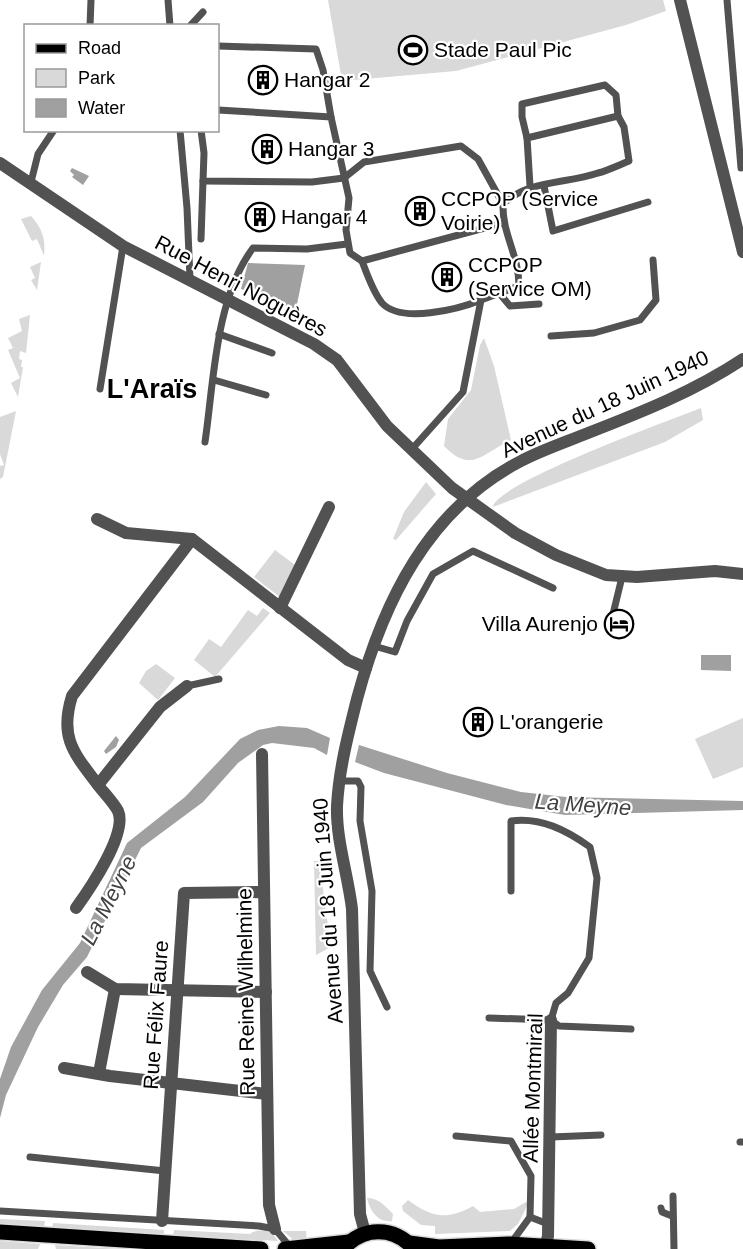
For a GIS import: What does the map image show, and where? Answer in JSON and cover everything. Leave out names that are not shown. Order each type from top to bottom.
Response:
[{"type":"main road","points":[[0,1232],[261,1249]]},
{"type":"main road","points":[[285,1249],[346,1246],[365,1233],[390,1232],[412,1246],[509,1244],[588,1249]]},
{"type":"street","points":[[680,0],[743,252]]},
{"type":"street","name":"Rue Henri Noguères","points":[[0,163],[123,246],[314,344],[337,360],[387,426],[465,499],[515,533],[556,555],[606,575],[622,577],[715,571],[743,574]]},
{"type":"street","name":"Avenue du 18 Juin 1940","points":[[365,1233],[360,1214],[352,909],[348,875],[339,838],[340,781],[347,736],[366,668],[389,607],[411,563],[465,499],[521,461],[664,403],[743,359]]},
{"type":"street","points":[[280,608],[329,507]]},
{"type":"street","points":[[97,519],[126,533],[192,539],[348,660],[366,668]]},
{"type":"street","points":[[76,908],[101,869],[120,828],[118,811],[70,747],[66,713],[72,696],[192,539]]},
{"type":"street","points":[[98,785],[160,707],[188,686]]},
{"type":"street","name":"Rue Reine Wilhelmine","points":[[262,754],[269,1205],[275,1229]]},
{"type":"street","name":"Rue Félix Faure","points":[[162,1221],[184,893],[264,892]]},
{"type":"street","points":[[87,972],[115,989],[266,992]]},
{"type":"street","points":[[99,1073],[115,989]]},
{"type":"street","name":"Allée Montmirail","points":[[546,1248],[551,1137],[551,1020]]},
{"type":"street","points":[[64,1068],[171,1084],[267,1094]]},
{"type":"lane","points":[[90,24],[92,0]]},
{"type":"lane","points":[[168,0],[170,24]]},
{"type":"lane","points":[[727,0],[741,168]]},
{"type":"lane","points":[[192,24],[202,12]]},
{"type":"lane","points":[[202,181],[312,182],[344,178],[364,162],[460,146],[478,159],[503,204],[503,223],[519,266],[519,286],[461,308],[418,313],[397,312],[383,303],[362,261],[350,253],[347,244],[349,198],[344,178],[323,70],[316,49],[219,46]]},
{"type":"lane","points":[[503,204],[530,186],[544,186],[598,173],[629,161],[624,127],[618,116],[616,95],[604,85],[522,104],[530,186]]},
{"type":"lane","points":[[219,110],[332,117]]},
{"type":"lane","points":[[527,138],[618,116]]},
{"type":"lane","points":[[31,182],[38,154],[53,132]]},
{"type":"lane","points":[[180,132],[187,208],[189,279]]},
{"type":"lane","points":[[201,132],[204,153],[201,239]]},
{"type":"lane","points":[[544,186],[553,231],[648,202]]},
{"type":"lane","points":[[362,261],[503,223]]},
{"type":"lane","points":[[205,442],[219,334],[242,265],[253,248],[307,249],[347,244]]},
{"type":"lane","points":[[100,389],[123,246]]},
{"type":"lane","points":[[551,336],[594,333],[640,320],[656,300],[653,260]]},
{"type":"lane","points":[[501,294],[510,306],[538,304]]},
{"type":"lane","points":[[412,449],[463,392],[481,300]]},
{"type":"lane","points":[[219,334],[272,353]]},
{"type":"lane","points":[[214,380],[266,395]]},
{"type":"lane","points":[[374,646],[394,652],[407,621],[433,574],[473,551],[552,588]]},
{"type":"lane","points":[[613,614],[622,577]]},
{"type":"lane","points":[[188,686],[219,679]]},
{"type":"lane","points":[[340,781],[358,782],[361,787],[360,821],[372,891],[370,971],[387,1006]]},
{"type":"lane","name":"Allée Montmirail","points":[[511,891],[511,821],[526,819],[566,830],[590,847],[597,878],[589,958],[568,993],[556,1003],[551,1020]]},
{"type":"lane","points":[[489,1018],[551,1020],[559,1026],[631,1029]]},
{"type":"lane","points":[[551,1137],[601,1135]]},
{"type":"lane","points":[[456,1136],[511,1141],[531,1176],[530,1217],[509,1244]]},
{"type":"lane","points":[[30,1157],[165,1172]]},
{"type":"lane","points":[[673,1196],[674,1249]]},
{"type":"lane","points":[[661,1208],[662,1212],[672,1216]]},
{"type":"lane","points":[[0,1211],[275,1229],[291,1248]]},
{"type":"lane","points":[[530,1217],[548,1224]]},
{"type":"green space","name":"Stade Paul Pic","points":[[328,0],[663,0],[666,11],[626,25],[456,71],[342,81]]},
{"type":"green space","points":[[31,216],[42,234],[44,256],[37,239],[32,241],[21,219]]},
{"type":"green space","points":[[41,262],[37,290],[31,280],[35,278],[30,267]]},
{"type":"green space","points":[[30,315],[26,353],[20,351],[19,359],[22,360],[21,367],[23,367],[18,397],[11,383],[20,378],[8,350],[13,348],[8,338],[22,331],[19,319]]},
{"type":"green space","points":[[484,338],[494,366],[511,440],[477,459],[462,459],[444,446],[448,419],[471,390],[480,345]]},
{"type":"green space","points":[[701,408],[703,420],[665,442],[493,507],[502,496],[552,468]]},
{"type":"green space","points":[[16,411],[3,477],[0,479],[0,466],[4,465],[0,454],[0,417]]},
{"type":"green space","points":[[426,482],[436,494],[396,540],[393,539],[404,512]]},
{"type":"green space","points":[[275,550],[295,565],[281,598],[254,577]]},
{"type":"green space","points":[[263,608],[270,613],[215,677],[194,660],[209,639],[221,647],[248,610],[257,616]]},
{"type":"green space","points":[[156,664],[175,678],[158,700],[139,683],[146,671]]},
{"type":"green space","points":[[743,718],[743,767],[713,779],[695,739]]},
{"type":"green space","points":[[314,861],[319,861],[331,947],[316,955]]},
{"type":"green space","points":[[367,1198],[375,1199],[384,1205],[393,1214],[392,1221],[383,1220],[375,1215]]},
{"type":"green space","points":[[408,1200],[424,1210],[439,1215],[455,1214],[473,1206],[480,1212],[514,1209],[526,1202],[528,1204],[518,1224],[510,1231],[435,1234],[435,1226],[421,1225],[403,1211],[402,1206]]},
{"type":"green space","points":[[0,1219],[45,1221],[44,1227],[0,1224]]},
{"type":"green space","points":[[53,1223],[164,1230],[164,1235],[52,1228]]},
{"type":"green space","points":[[174,1230],[250,1234],[263,1231],[272,1233],[278,1241],[173,1236]]},
{"type":"green space","points":[[283,1231],[306,1231],[307,1244],[296,1242]]},
{"type":"green space","points":[[0,1241],[40,1244],[38,1249],[0,1249]]},
{"type":"green space","points":[[55,1245],[120,1249],[56,1249]]},
{"type":"water","points":[[72,168],[89,176],[83,185],[72,177],[74,175],[70,171]]},
{"type":"water","points":[[248,263],[305,265],[296,309],[241,289]]},
{"type":"water","points":[[701,655],[731,655],[731,671],[701,670]]},
{"type":"water","name":"La Meyne","points":[[279,726],[307,728],[330,738],[327,755],[314,748],[272,743],[263,745],[238,763],[203,802],[141,848],[87,957],[63,985],[38,1027],[6,1095],[0,1118],[0,1079],[11,1047],[42,990],[80,943],[127,843],[185,797],[240,739],[258,730]]},
{"type":"water","points":[[116,736],[119,740],[116,747],[106,754],[104,751]]},
{"type":"water","name":"La Meyne","points":[[359,745],[447,773],[521,792],[566,797],[743,801],[743,810],[565,815],[506,805],[384,773],[355,762]]},
{"type":"place","name":"Stade Paul Pic","points":[[413,50]]},
{"type":"place","name":"Hangar 2","points":[[263,80]]},
{"type":"place","name":"Hangar 3","points":[[267,149]]},
{"type":"place","name":"CCPOP (Service Voirie)","points":[[420,211]]},
{"type":"place","name":"Hangar 4","points":[[260,217]]},
{"type":"place","name":"CCPOP (Service OM)","points":[[447,277]]},
{"type":"place","name":"Villa Aurenjo","points":[[619,624]]},
{"type":"place","name":"L'orangerie","points":[[478,722]]},
{"type":"district","name":"L'Araïs","points":[[152,389]]}]
